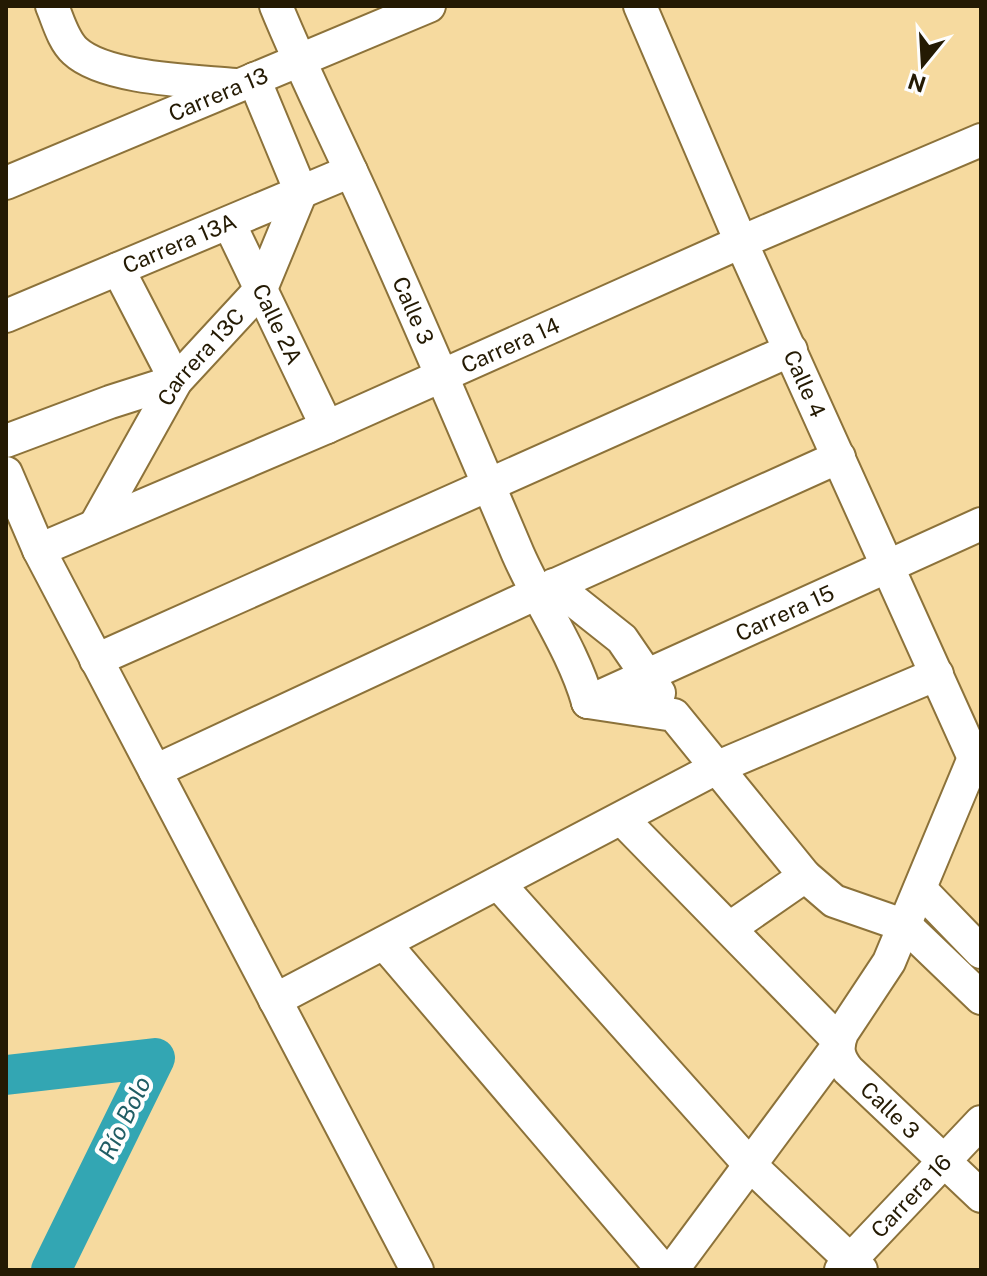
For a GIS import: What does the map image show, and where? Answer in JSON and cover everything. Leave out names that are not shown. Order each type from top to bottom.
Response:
[{"type":"street","points":[[52,6],[64,35],[75,51],[91,61],[132,74],[246,82],[301,192]]},
{"type":"street","name":"Calle 3","points":[[276,6],[298,62],[443,375],[488,483],[544,589],[581,677],[588,702]]},
{"type":"street","name":"Carrera 13","points":[[6,183],[429,6]]},
{"type":"street","name":"Calle 4","points":[[640,6],[886,568],[978,755]]},
{"type":"street","name":"Carrera 14","points":[[39,550],[981,140]]},
{"type":"street","name":"Carrera 13A","points":[[6,316],[351,171]]},
{"type":"street","name":"Carrera 13C","points":[[96,524],[176,381],[261,289],[301,192]]},
{"type":"street","name":"Calle 2A","points":[[229,223],[327,427]]},
{"type":"street","points":[[6,441],[176,381],[118,269]]},
{"type":"street","points":[[96,660],[791,350]]},
{"type":"street","points":[[110,402],[134,457]]},
{"type":"street","points":[[155,771],[544,589],[839,457]]},
{"type":"street","points":[[6,473],[39,550],[417,1270]]},
{"type":"street","name":"Carrera 15","points":[[588,702],[981,524]]},
{"type":"street","points":[[544,589],[622,639],[674,715],[805,876],[834,901],[906,926],[981,998]]},
{"type":"street","points":[[275,1000],[718,767],[937,674]]},
{"type":"street","points":[[588,702],[674,715]]},
{"type":"street","points":[[672,1270],[838,1047],[889,962],[978,755]]},
{"type":"street","name":"Calle 3","points":[[622,819],[730,928],[838,1047],[848,1070],[981,1196]]},
{"type":"street","points":[[730,928],[805,876]]},
{"type":"street","points":[[498,883],[750,1165],[850,1267]]},
{"type":"street","points":[[920,889],[981,952]]},
{"type":"street","points":[[384,943],[663,1270]]},
{"type":"street","name":"Carrera 16","points":[[850,1267],[943,1160],[981,1122]]},
{"type":"waterway","name":"Río Bolo","points":[[6,1075],[155,1058],[51,1270]]}]
